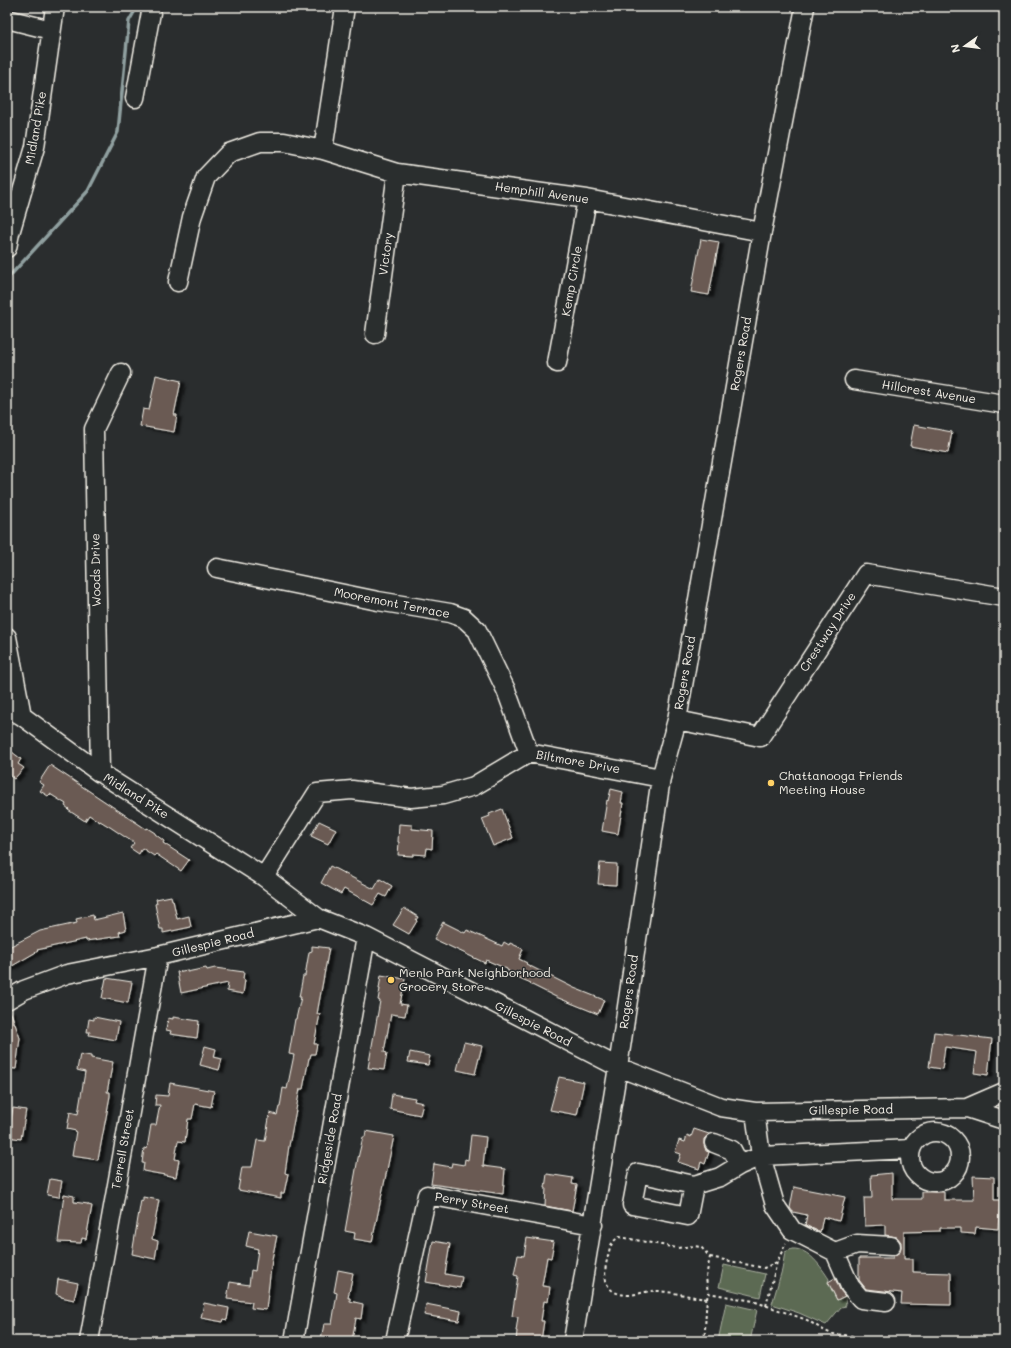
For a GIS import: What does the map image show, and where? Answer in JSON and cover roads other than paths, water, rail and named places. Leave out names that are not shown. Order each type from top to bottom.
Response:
[{"type":"street","name":"Midland Pike","points":[[8,240],[35,147],[55,7]]},
{"type":"street","points":[[135,98],[152,7]]},
{"type":"street","points":[[323,150],[345,7]]},
{"type":"street","name":"Rogers Road","points":[[573,1341],[618,1067],[661,778],[677,720],[762,232],[805,7]]},
{"type":"street","points":[[7,19],[51,30]]},
{"type":"street","name":"Hemphill Avenue","points":[[178,282],[192,217],[206,177],[229,153],[260,142],[284,142],[323,150],[397,173],[588,199],[762,232]]},
{"type":"street","name":"Victory","points":[[375,334],[397,173]]},
{"type":"street","name":"Kemp Circle","points":[[557,363],[588,199]]},
{"type":"street","name":"Woods Drive","points":[[100,773],[94,429],[121,373]]},
{"type":"street","name":"Hillcrest Avenue","points":[[854,380],[1004,404]]},
{"type":"street","name":"Mooremont Terrace","points":[[217,568],[464,618],[477,630],[506,690],[529,753]]},
{"type":"street","name":"Crestway Drive","points":[[677,720],[760,738],[866,574],[1004,597]]},
{"type":"street","name":"Midland Pike","points":[[7,637],[14,712],[100,773],[264,877],[318,918]]},
{"type":"street","name":"Biltmore Drive","points":[[264,877],[317,793],[352,790],[411,798],[443,795],[474,786],[529,753],[661,778]]},
{"type":"street","name":"Gillespie Road","points":[[7,1000],[24,990],[67,974],[158,956],[318,918],[366,937],[618,1067],[721,1107],[755,1112],[967,1108],[1004,1120]]},
{"type":"street","name":"Ridgeside Road","points":[[294,1341],[366,937]]},
{"type":"street","name":"Terrell Street","points":[[89,1341],[158,956]]},
{"type":"street","points":[[967,1108],[1004,1092]]},
{"type":"street","points":[[755,1112],[761,1156],[775,1205],[792,1230],[836,1252],[850,1286],[861,1299],[886,1302]]},
{"type":"street","points":[[714,1143],[732,1150],[740,1165]]},
{"type":"street","points":[[694,1185],[720,1177],[740,1165],[761,1156],[911,1149]]},
{"type":"street","name":"Perry Street","points":[[395,1341],[428,1195],[593,1225]]},
{"type":"street","points":[[836,1252],[857,1244],[890,1246]]},
{"type":"waterway","points":[[7,279],[88,191],[118,132],[129,21],[137,7]]},
{"type":"place","name":"Chattanooga Friends Meeting House","points":[[771,783]]},
{"type":"place","name":"Menlo Park Neighborhood Grocery Store","points":[[391,980]]}]
